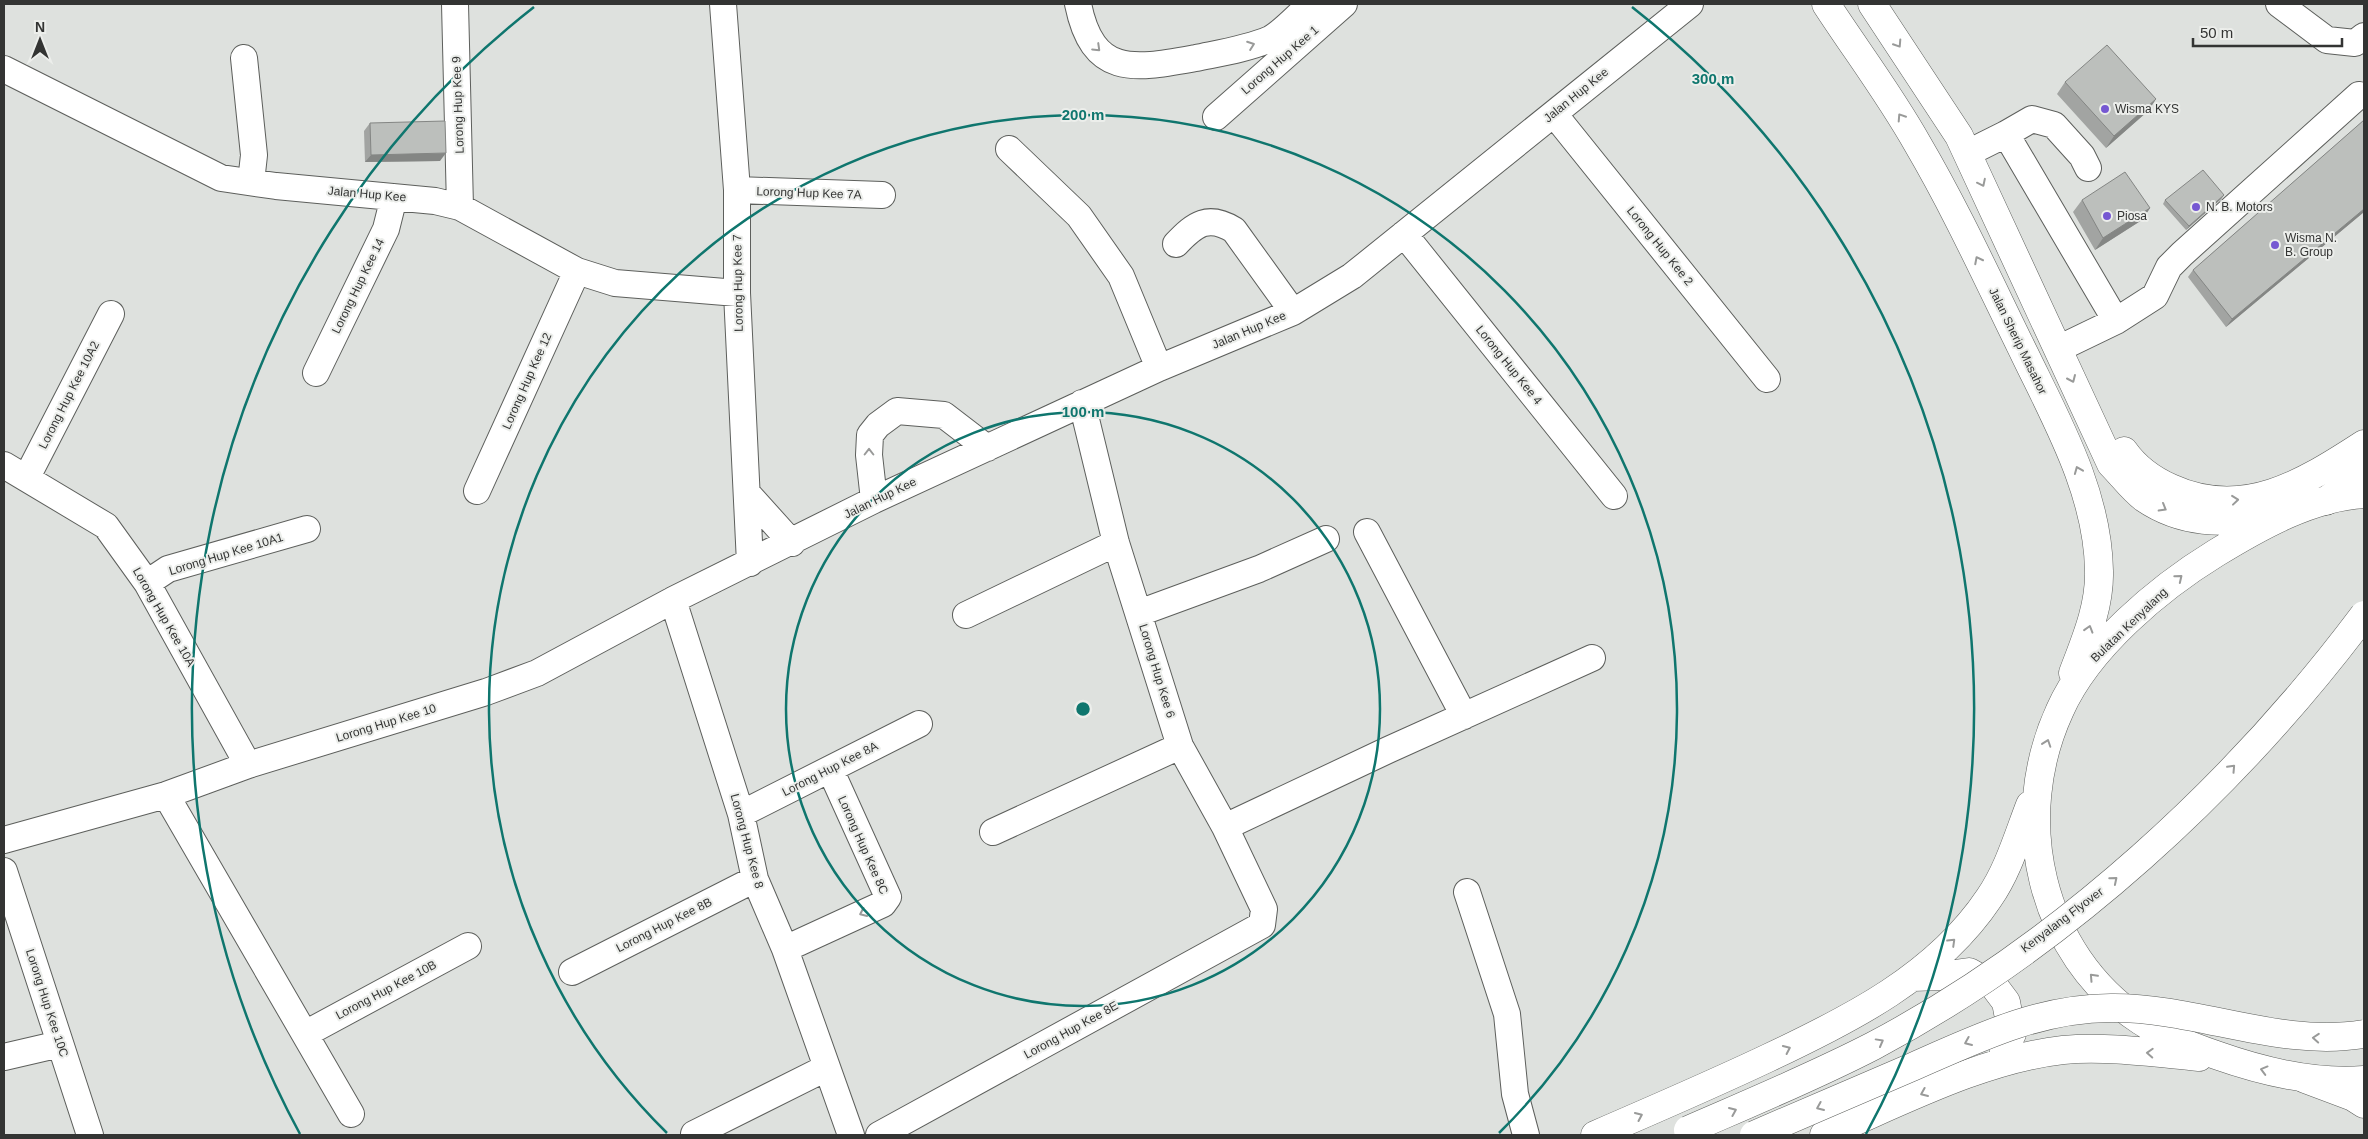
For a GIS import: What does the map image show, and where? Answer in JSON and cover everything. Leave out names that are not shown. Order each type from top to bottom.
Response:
[{"type":"main road","name":"Jalan Sherip Masahor","points":[[1826,4],[1917,142],[2045,397],[2084,485],[2097,539],[2099,572],[2095,606],[2089,630],[2061,708]]},
{"type":"main road","points":[[1872,4],[1959,136],[1968,153],[2111,464],[2143,497],[2174,515],[2208,522],[2235,522],[2296,512]]},
{"type":"main road","points":[[2092,423],[2114,436],[2130,460],[2156,482],[2192,498],[2232,502],[2260,496],[2301,483],[2364,444]]},
{"type":"main road","points":[[2326,502],[2364,471]]},
{"type":"main road","name":"Bulatan Kenyalang","points":[[2364,494],[2326,502],[2296,512],[2239,539],[2191,568],[2151,600],[2088,665],[2061,708],[2045,747],[2038,785],[2035,831],[2040,865],[2050,904],[2070,948],[2089,974],[2141,1021],[2187,1045],[2233,1061],[2305,1079],[2364,1080]]},
{"type":"main road","name":"Kenyalang Flyover","points":[[1682,1133],[1802,1081],[1874,1046],[1989,975],[2077,912],[2143,856],[2206,796],[2331,659],[2364,615]]},
{"type":"main road","points":[[1594,1135],[1726,1078],[1819,1034],[1872,1004],[1913,976],[1962,933],[1990,898],[2013,850],[2038,785]]},
{"type":"main road","points":[[1913,976],[1940,976],[1969,972],[1994,986],[2006,1002],[2012,1034],[1989,1068]]},
{"type":"main road","points":[[1754,1135],[1969,1041],[2016,1024],[2060,1012],[2115,1008],[2144,1010],[2292,1036],[2323,1039],[2364,1034]]},
{"type":"main road","points":[[1824,1135],[1989,1068],[2063,1050],[2097,1049],[2233,1061]]},
{"type":"main road","points":[[2305,1079],[2353,1097],[2364,1104]]},
{"type":"street","name":"Lorong Hup Kee 9","points":[[455,4],[460,207]]},
{"type":"street","name":"Lorong Hup Kee 7","points":[[723,4],[737,190],[737,293],[750,563]]},
{"type":"street","points":[[1078,4],[1083,27],[1092,44],[1107,57],[1129,66],[1173,62],[1242,48],[1271,38],[1311,4]]},
{"type":"street","name":"Lorong Hup Kee 1","points":[[1216,117],[1344,4]]},
{"type":"street","name":"Jalan Hup Kee","points":[[750,563],[874,500],[1082,403],[1159,368],[1293,312],[1352,276],[1690,4]]},
{"type":"street","points":[[2279,4],[2328,40],[2355,43],[2364,36]]},
{"type":"street","points":[[244,58],[254,155],[251,182]]},
{"type":"street","name":"Jalan Hup Kee","points":[[4,69],[221,178],[436,201],[460,207],[577,270],[615,283],[737,293]]},
{"type":"street","points":[[2058,349],[2116,321],[2155,296],[2170,267],[2182,254],[2359,95]]},
{"type":"street","name":"Lorong Hup Kee 2","points":[[1554,114],[1767,379]]},
{"type":"street","points":[[1968,153],[2032,119],[2054,125],[2082,156],[2088,168]]},
{"type":"street","points":[[2006,134],[2116,321]]},
{"type":"street","points":[[1009,149],[1080,216],[1122,276],[1159,368]]},
{"type":"street","name":"Lorong Hup Kee 7A","points":[[737,190],[882,195]]},
{"type":"street","name":"Lorong Hup Kee 14","points":[[316,373],[386,229],[394,197]]},
{"type":"street","points":[[1176,244],[1191,228],[1208,221],[1223,224],[1234,230],[1293,312]]},
{"type":"street","name":"Lorong Hup Kee 4","points":[[1404,234],[1614,496]]},
{"type":"street","name":"Lorong Hup Kee 12","points":[[477,491],[577,270]]},
{"type":"street","name":"Lorong Hup Kee 10A2","points":[[27,477],[111,314]]},
{"type":"street","name":"Lorong Hup Kee 6","points":[[1082,403],[1116,542],[1180,746],[1225,827],[1264,910],[1262,925]]},
{"type":"street","points":[[874,500],[869,454],[870,435],[878,425],[897,411],[944,415],[987,448]]},
{"type":"street","name":"Lorong Hup Kee 10A","points":[[4,465],[27,477],[106,526],[146,583],[248,765]]},
{"type":"street","points":[[747,493],[792,542]]},
{"type":"street","name":"Lorong Hup Kee 10A1","points":[[146,583],[168,569],[307,529]]},
{"type":"street","points":[[1367,532],[1464,716]]},
{"type":"street","points":[[1139,613],[1259,569],[1326,539]]},
{"type":"street","points":[[966,615],[1116,542]]},
{"type":"street","name":"Lorong Hup Kee 10","points":[[4,840],[166,794],[248,765],[486,692],[537,673],[673,600],[750,563]]},
{"type":"street","name":"Lorong Hup Kee 8","points":[[673,600],[741,814],[755,879],[785,949],[851,1135]]},
{"type":"street","points":[[1225,827],[1592,658]]},
{"type":"street","name":"Lorong Hup Kee 8A","points":[[741,814],[919,724]]},
{"type":"street","points":[[992,832],[1180,746]]},
{"type":"street","name":"Lorong Hup Kee 8C","points":[[785,949],[884,904],[888,897],[830,769]]},
{"type":"street","points":[[166,794],[351,1114]]},
{"type":"street","name":"Lorong Hup Kee 10C","points":[[4,871],[90,1135]]},
{"type":"street","name":"Lorong Hup Kee 8B","points":[[572,972],[755,879]]},
{"type":"street","points":[[1467,892],[1507,1014],[1514,1094],[1526,1135]]},
{"type":"street","name":"Lorong Hup Kee 8E","points":[[880,1135],[1262,925]]},
{"type":"street","name":"Lorong Hup Kee 10B","points":[[305,1034],[468,946]]},
{"type":"street","points":[[4,1057],[60,1044]]},
{"type":"street","points":[[694,1134],[826,1068]]},
{"type":"building","points":[[2107,45],[2156,99],[2114,136],[2065,82]]},
{"type":"building","name":"Wisma N. B. Group","points":[[2364,120],[2364,209],[2232,319],[2193,270]]},
{"type":"building","points":[[445,121],[446,153],[371,155],[370,123]]},
{"type":"building","name":"N. B. Motors","points":[[2203,170],[2224,195],[2189,226],[2165,200]]},
{"type":"building","name":"Piosa","points":[[2125,172],[2150,208],[2103,238],[2082,200]]},
{"type":"place","name":"Wisma KYS","points":[[2105,109]]},
{"type":"place","name":"N. B. Motors","points":[[2196,207]]},
{"type":"place","name":"Piosa","points":[[2107,216]]},
{"type":"place","name":"Wisma N. B. Group","points":[[2275,245]]}]
